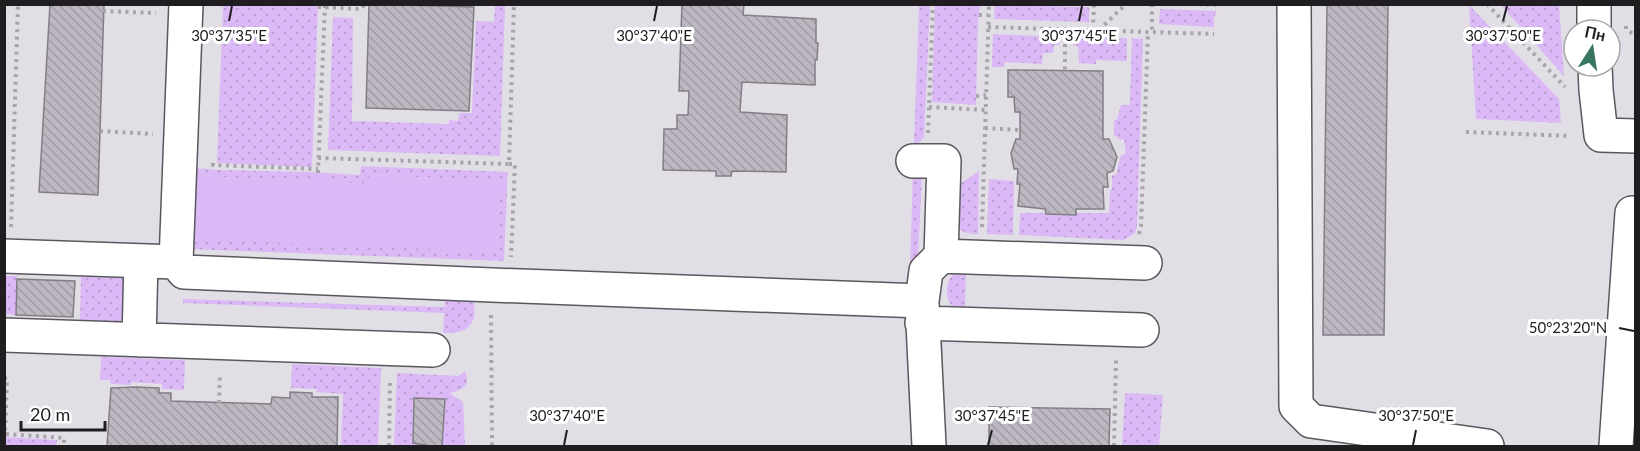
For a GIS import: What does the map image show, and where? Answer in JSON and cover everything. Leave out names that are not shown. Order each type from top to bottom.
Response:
[{"type":"lane","points":[[1294,4],[1296,406],[1311,421],[1487,447]]},
{"type":"lane","points":[[173,9],[179,159],[176,262],[184,272],[492,285],[501,296],[922,312],[1142,330]]},
{"type":"lane","points":[[1587,83],[1635,130]]},
{"type":"lane","points":[[1587,83],[1601,135],[1635,136]]},
{"type":"lane","points":[[920,149],[944,160],[940,256],[926,272],[922,312],[929,447]]},
{"type":"lane","points":[[1616,447],[1632,213]]},
{"type":"lane","points":[[8,243],[141,261],[176,262]]},
{"type":"lane","points":[[940,256],[981,257],[1140,251]]},
{"type":"lane","points":[[139,340],[141,261]]},
{"type":"lane","points":[[4,335],[433,350]]},
{"type":"path","points":[[8,243],[18,4]]},
{"type":"path","points":[[318,7],[361,9],[365,4]]},
{"type":"path","points":[[509,164],[514,4]]},
{"type":"path","points":[[920,149],[929,107],[933,4]]},
{"type":"path","points":[[981,257],[989,4]]},
{"type":"path","points":[[1093,30],[1094,4]]},
{"type":"path","points":[[1099,30],[1126,4]]},
{"type":"path","points":[[1140,251],[1139,234],[1152,4]]},
{"type":"path","points":[[1191,4],[1221,5]]},
{"type":"path","points":[[1487,4],[1587,83]]},
{"type":"path","points":[[179,159],[213,160],[213,165],[318,171],[325,6]]},
{"type":"path","points":[[103,12],[173,9]]},
{"type":"path","points":[[979,15],[988,15]]},
{"type":"path","points":[[1627,21],[1626,29],[1635,36]]},
{"type":"path","points":[[988,27],[1214,34]]},
{"type":"path","points":[[1065,29],[1065,71]]},
{"type":"path","points":[[315,83],[322,83]]},
{"type":"path","points":[[976,96],[986,95]]},
{"type":"path","points":[[929,107],[986,110]]},
{"type":"path","points":[[100,131],[153,134],[154,123]]},
{"type":"path","points":[[1466,132],[1572,136],[1572,126]]},
{"type":"path","points":[[985,128],[1019,130]]},
{"type":"path","points":[[313,142],[319,142]]},
{"type":"path","points":[[318,158],[515,164],[501,296],[492,447]]},
{"type":"path","points":[[507,187],[514,187]]},
{"type":"path","points":[[389,447],[390,348]]},
{"type":"path","points":[[1114,447],[1116,360]]},
{"type":"path","points":[[4,378],[7,378],[5,434],[64,438],[64,447]]},
{"type":"shaded area","points":[[223,5],[318,5],[312,167],[217,163]]},
{"type":"shaded area","points":[[495,5],[505,5],[500,156],[328,150],[333,17],[353,18],[352,121],[449,124],[449,120],[458,121],[460,113],[472,113],[476,21],[494,22]]},
{"type":"shaded area","points":[[919,5],[930,5],[924,137],[918,143],[914,143]]},
{"type":"shaded area","points":[[935,5],[980,5],[976,105],[932,102]]},
{"type":"shaded area","points":[[995,5],[1089,7],[1089,22],[994,19]]},
{"type":"shaded area","points":[[1469,5],[1559,99],[1561,123],[1476,119]]},
{"type":"shaded area","points":[[1501,5],[1559,5],[1562,74]]},
{"type":"shaded area","points":[[1160,9],[1217,11],[1214,17],[1214,27],[1159,24]]},
{"type":"shaded area","points":[[993,34],[1059,37],[1059,45],[1054,45],[1053,53],[1043,53],[1042,64],[1005,62],[1004,67],[992,67]]},
{"type":"shaded area","points":[[1074,37],[1127,38],[1127,61],[1096,60],[1096,64],[1079,63],[1078,46],[1073,45]]},
{"type":"shaded area","points":[[1132,38],[1143,39],[1135,233],[1124,240],[1019,235],[1020,213],[1109,213],[1112,175],[1116,175],[1121,155],[1126,154],[1124,139],[1119,140],[1114,136],[1114,120],[1117,120],[1121,105],[1130,105]]},
{"type":"shaded area","points":[[361,166],[508,172],[507,181],[369,175],[369,184],[327,182],[327,173],[360,175]]},
{"type":"shaded area","points":[[186,168],[208,169],[208,176],[195,176],[497,252],[500,192],[507,192],[504,261],[189,249]]},
{"type":"shaded area","points":[[208,169],[217,170],[217,177],[310,181],[311,172],[327,173],[327,182],[368,184],[369,175],[507,181],[507,192],[500,192],[497,252],[192,239],[194,176],[208,176]]},
{"type":"shaded area","points":[[217,170],[311,172],[311,181],[217,177]]},
{"type":"shaded area","points":[[913,171],[922,174],[918,257],[912,269],[910,267]]},
{"type":"shaded area","points":[[979,171],[978,234],[972,234],[963,232],[956,226],[957,186]]},
{"type":"shaded area","points":[[989,179],[1014,181],[1013,235],[987,234]]},
{"type":"shaded area","points":[[966,270],[965,312],[951,305],[947,292],[950,278],[958,271]]},
{"type":"shaded area","points":[[5,276],[17,276],[16,315],[5,314]]},
{"type":"shaded area","points":[[81,277],[125,278],[124,323],[80,322]]},
{"type":"shaded area","points":[[446,288],[473,300],[472,321],[469,326],[459,332],[443,333],[444,313],[183,303],[183,299],[445,307]]},
{"type":"shaded area","points":[[101,357],[185,360],[184,390],[162,389],[162,384],[132,382],[131,385],[111,384],[110,380],[100,380]]},
{"type":"shaded area","points":[[292,364],[381,368],[378,446],[341,446],[343,394],[317,392],[317,389],[291,388]]},
{"type":"shaded area","points":[[465,371],[467,381],[464,387],[449,393],[463,402],[465,446],[394,446],[397,373],[459,376]]},
{"type":"shaded area","points":[[1125,393],[1163,395],[1159,446],[1122,446]]},
{"type":"shaded area","points":[[4,437],[57,440],[56,446],[5,446]]},
{"type":"building","points":[[50,4],[104,4],[98,195],[39,192]]},
{"type":"building","points":[[369,4],[474,7],[469,111],[366,108]]},
{"type":"building","points":[[682,4],[744,4],[743,15],[816,19],[816,43],[818,43],[815,85],[742,82],[740,112],[787,115],[786,172],[732,171],[731,176],[716,176],[716,171],[663,170],[664,129],[677,129],[677,115],[688,115],[689,91],[679,91]]},
{"type":"building","points":[[1327,4],[1388,4],[1384,335],[1323,335]]},
{"type":"building","points":[[1008,70],[1103,71],[1103,139],[1109,139],[1117,157],[1113,171],[1107,173],[1108,187],[1103,187],[1104,209],[1076,209],[1076,215],[1046,214],[1045,209],[1018,206],[1020,184],[1017,184],[1018,169],[1014,169],[1011,153],[1016,139],[1020,139],[1020,112],[1015,112],[1014,97],[1008,97]]},
{"type":"building","points":[[17,279],[75,281],[73,317],[16,315]]},
{"type":"building","points":[[111,388],[159,388],[159,393],[171,393],[171,401],[271,404],[272,397],[290,398],[290,392],[312,393],[312,397],[338,397],[337,446],[107,446]]},
{"type":"building","points":[[414,398],[445,399],[442,446],[413,443]]},
{"type":"building","points":[[989,407],[1110,409],[1109,446],[989,446]]}]
